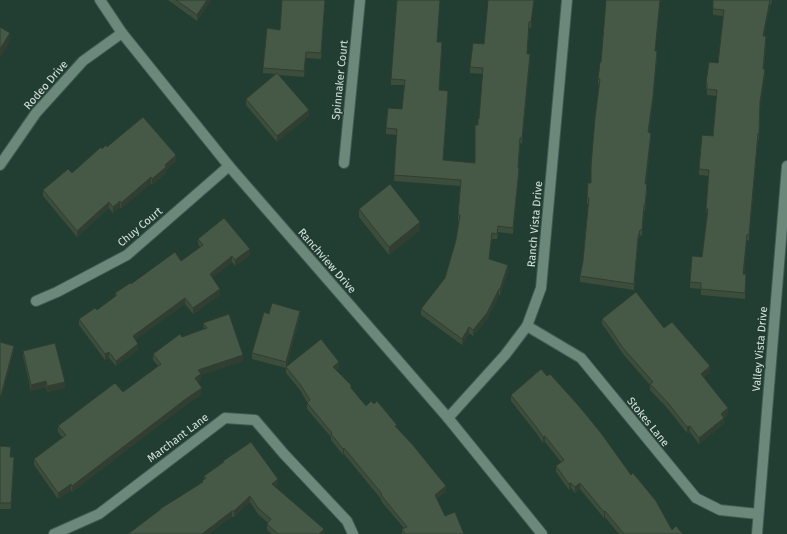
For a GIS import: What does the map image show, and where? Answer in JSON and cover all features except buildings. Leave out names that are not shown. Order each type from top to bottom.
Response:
[{"type":"street","name":"Ranchview Drive","points":[[100,0],[122,33],[229,166],[448,418],[542,534]]},
{"type":"street","name":"Spinnaker Court","points":[[344,163],[360,0]]},
{"type":"street","name":"Ranch Vista Drive","points":[[448,418],[505,355],[527,326],[541,288],[567,0]]},
{"type":"street","name":"Rodeo Drive","points":[[0,165],[36,113],[83,61],[122,33]]},
{"type":"street","name":"Chuy Court","points":[[36,301],[57,292],[127,255],[229,166]]},
{"type":"street","name":"Valley Vista Drive","points":[[757,534],[787,166]]},
{"type":"street","name":"Stokes Lane","points":[[527,326],[581,358],[696,498],[720,510],[758,514]]},
{"type":"street","name":"Marchant Lane","points":[[54,534],[99,514],[225,418],[255,420],[284,454],[347,521],[354,534]]}]
